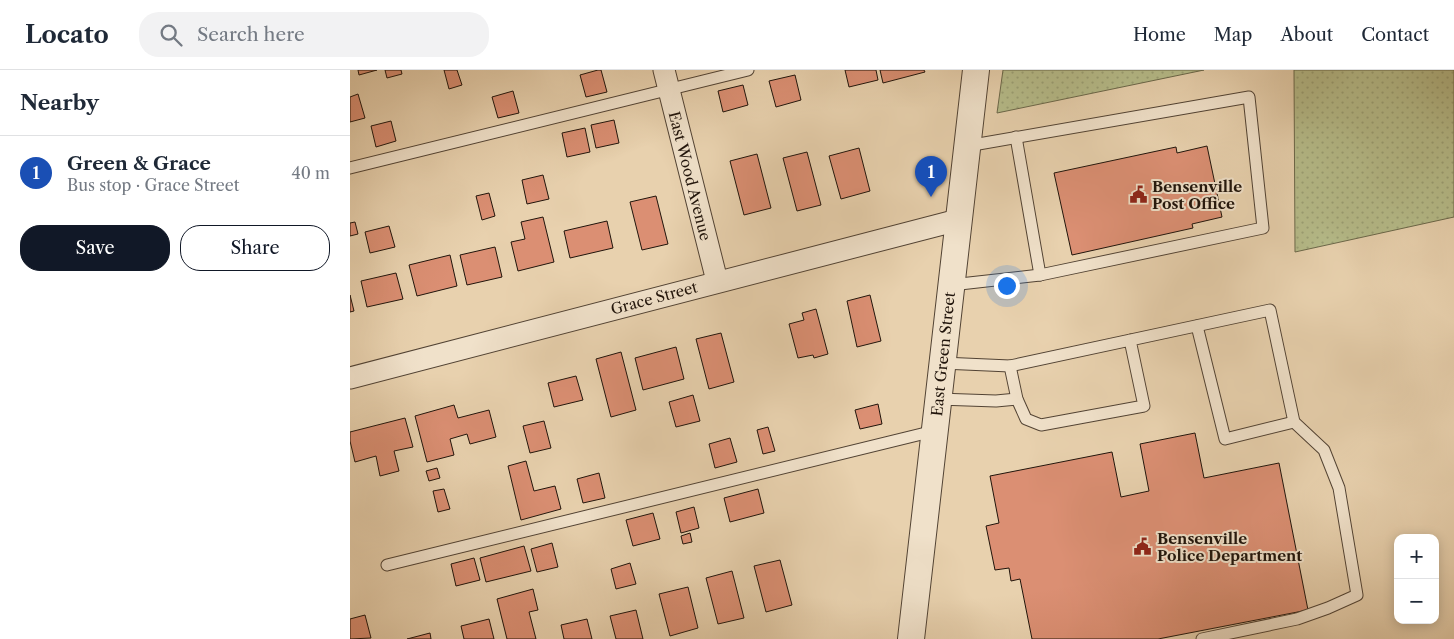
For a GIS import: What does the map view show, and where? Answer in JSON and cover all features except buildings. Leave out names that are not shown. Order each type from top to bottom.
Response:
[{"type":"street","name":"East Green Street","points":[[910,639],[976,70]]},
{"type":"street","name":"East Wood Avenue","points":[[666,80],[717,282]]},
{"type":"street","name":"Grace Street","points":[[350,378],[958,220]]},
{"type":"lane","points":[[350,168],[666,80],[748,70]]},
{"type":"lane","points":[[951,285],[1040,274],[1263,228],[1250,97],[967,146]]},
{"type":"lane","points":[[1016,137],[1040,274]]},
{"type":"lane","points":[[942,363],[1010,366],[1270,310],[1294,422],[1324,450],[1339,488],[1357,595],[1297,619],[1202,639]]},
{"type":"lane","points":[[1197,326],[1226,439],[1294,422]]},
{"type":"lane","points":[[1010,366],[1017,399],[1026,419],[1041,426],[1144,406],[1130,340]]},
{"type":"lane","points":[[938,399],[996,401],[1017,399]]},
{"type":"lane","points":[[388,565],[934,431]]},
{"type":"green space","points":[[1003,70],[1204,70],[997,113]]},
{"type":"green space","points":[[1294,70],[1454,70],[1454,217],[1295,252]]},
{"type":"place","name":"Bensenville Post Office","points":[[1138,195]]},
{"type":"place","name":"Green & Grace","points":[[931,197]]},
{"type":"place","name":"Bensenville Police Department","points":[[1143,547]]}]
